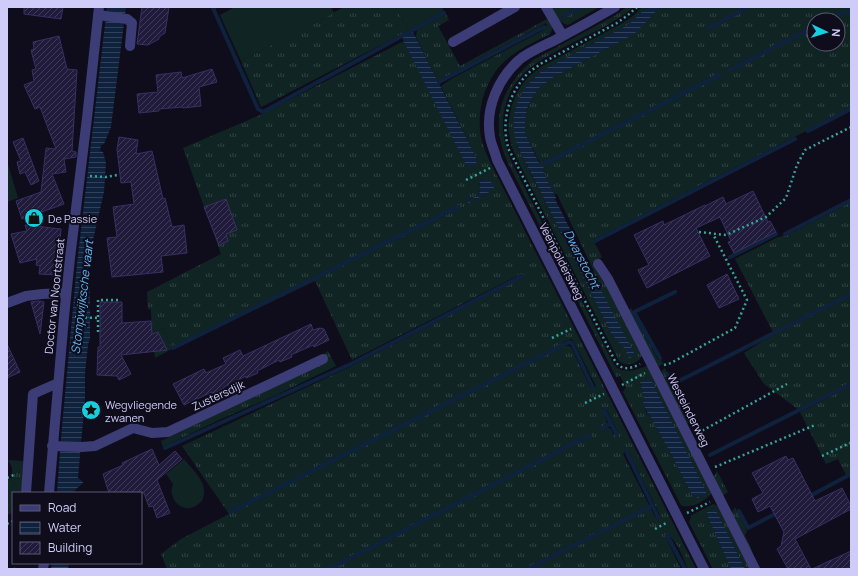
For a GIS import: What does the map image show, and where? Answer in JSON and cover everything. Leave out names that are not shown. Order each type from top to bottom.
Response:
[{"type":"street","points":[[454,42],[515,7]]},
{"type":"street","points":[[546,7],[563,36]]},
{"type":"street","name":"Veenpoldersweg","points":[[615,7],[533,51],[520,60],[510,70],[499,84],[492,101],[489,120],[490,137],[499,164],[704,569]]},
{"type":"street","points":[[101,13],[127,19],[132,23],[130,46]]},
{"type":"street","name":"Doctor van Noortstraat","points":[[49,492],[66,292],[101,13]]},
{"type":"street","name":"Westeinderweg","points":[[598,264],[608,279],[755,569]]},
{"type":"street","points":[[7,303],[26,296],[66,292]]},
{"type":"street","name":"Zustersdijk","points":[[54,446],[95,446],[133,428],[152,434],[168,432],[323,359]]},
{"type":"street","points":[[26,492],[33,394],[58,383]]},
{"type":"path","name":"Veenpoldersweg","points":[[637,7],[617,23],[531,70],[516,89],[510,100],[506,125],[509,149],[514,161],[615,361],[618,365],[624,368],[652,365]]},
{"type":"path","points":[[699,232],[726,235],[766,217],[786,198],[797,165],[805,150],[851,127]]},
{"type":"path","points":[[466,180],[499,164]]},
{"type":"path","points":[[86,175],[106,177],[117,175]]},
{"type":"path","points":[[586,403],[613,389],[652,365],[671,363],[735,328],[747,300],[713,234]]},
{"type":"path","points":[[98,332],[98,300],[119,300]]},
{"type":"path","points":[[71,317],[98,318]]},
{"type":"path","points":[[552,338],[581,325]]},
{"type":"path","points":[[689,438],[787,384]]},
{"type":"path","points":[[706,472],[814,425]]},
{"type":"path","points":[[822,456],[850,443]]},
{"type":"green space","points":[[235,7],[331,7],[334,13],[241,61],[220,15]]},
{"type":"green space","points":[[344,7],[396,7],[408,31],[261,107],[241,61]]},
{"type":"green space","points":[[396,7],[442,7],[444,11],[408,31]]},
{"type":"green space","points":[[550,7],[599,7],[568,25],[560,21]]},
{"type":"green space","points":[[627,7],[633,7],[613,22],[543,59],[519,78],[513,86],[505,107],[503,122],[504,136],[512,163],[614,365],[622,370],[631,371],[650,365],[713,491],[703,501],[689,506],[681,505],[623,392],[626,387],[620,376],[616,377],[509,165],[503,150],[500,135],[499,121],[505,95],[521,71],[533,60],[614,16]],"holes":[[[650,378],[706,491],[705,494],[698,498],[692,495],[650,416],[647,414],[643,404],[644,399],[640,383]]]},
{"type":"green space","points":[[642,7],[647,7],[628,25],[543,70],[533,79],[525,89],[517,146],[612,335],[625,349],[629,358],[592,273],[594,271],[557,194],[554,194],[542,169],[548,162],[540,163],[525,133],[527,110],[532,98],[539,88],[552,78],[623,40],[650,18],[660,7],[851,7],[851,108],[593,240],[602,257],[592,263],[598,274],[603,277],[643,352],[642,356],[637,362],[630,364],[619,361],[517,159],[509,133],[509,119],[512,105],[521,86],[531,75],[541,67],[623,23]]},
{"type":"green space","points":[[446,14],[449,20],[438,26],[460,66],[549,18],[552,24],[550,34],[522,48],[512,55],[493,75],[481,105],[481,138],[491,164],[696,569],[688,569],[677,545],[671,537],[667,535],[666,537],[668,542],[681,569],[167,569],[161,554],[181,539],[229,514],[182,446],[354,365],[523,277],[521,274],[352,360],[315,281],[172,349],[163,328],[152,333],[151,309],[148,309],[147,292],[221,254],[183,148],[258,116],[404,41],[467,167],[478,161],[441,86],[453,78],[542,31],[547,25],[546,23],[438,81],[416,37],[417,30]],"holes":[[[482,179],[492,184],[488,193],[469,203],[467,202],[479,192],[480,181]],[[571,339],[573,340],[596,386],[594,389],[590,387],[571,347],[565,346],[563,342]],[[602,408],[607,410],[618,432],[617,436],[613,434],[611,429],[607,427],[603,429],[602,427],[607,422]],[[625,450],[628,451],[660,515],[658,517],[655,517],[623,454]]]},
{"type":"green space","points":[[7,161],[18,198],[7,202]]},
{"type":"green space","points":[[851,202],[851,383],[799,410],[764,384],[744,353],[774,334],[735,259],[778,237],[786,236]]},
{"type":"green space","points":[[631,308],[658,360],[661,360],[663,364],[657,367],[628,311]]},
{"type":"green space","points":[[163,328],[172,349],[155,358],[152,333]]},
{"type":"green space","points":[[328,351],[336,366],[163,447],[161,441],[327,362],[324,354]]},
{"type":"green space","points":[[665,368],[666,374],[690,423],[686,424],[660,373]]},
{"type":"green space","points":[[851,386],[851,473],[846,475],[838,459],[826,464],[800,412]]},
{"type":"green space","points":[[184,459],[197,474],[204,488],[202,501],[190,508],[177,504],[172,493],[173,484],[166,474]]},
{"type":"green space","points":[[8,460],[23,461],[22,492],[12,492],[12,512],[7,515],[7,480],[12,478],[12,467]]},
{"type":"green space","points":[[717,471],[728,492],[722,496],[713,478]]},
{"type":"green space","points":[[713,504],[721,507],[752,569],[745,569],[715,508],[706,513],[731,569],[713,569],[689,522],[692,515]]},
{"type":"green space","points":[[735,507],[747,531],[745,535],[753,553],[750,552],[731,514]]},
{"type":"water","name":"Stompwijksche vaart","points":[[107,7],[126,7],[111,127],[104,144],[101,145],[100,151],[103,152],[106,163],[104,192],[88,266],[90,338],[85,373],[85,398],[78,478],[83,483],[74,492],[57,492],[77,264]]},
{"type":"water","name":"Dwarstocht","points":[[647,7],[660,7],[634,34],[552,78],[539,88],[527,109],[525,122],[525,133],[539,163],[549,162],[542,169],[556,198],[555,199],[634,353],[632,357],[629,358],[625,349],[612,335],[529,169],[527,168],[528,167],[516,141],[514,117],[521,95],[543,70],[628,25]]},
{"type":"water","points":[[412,30],[478,161],[476,166],[474,165],[467,167],[401,36]]},
{"type":"water","points":[[485,178],[489,179],[492,184],[495,184],[493,190],[469,203],[467,202],[479,193],[480,181]]},
{"type":"water","points":[[650,378],[706,491],[706,494],[698,498],[692,495],[643,404],[644,399],[640,382]]},
{"type":"water","points":[[715,508],[745,569],[731,569],[706,513]]},
{"type":"water","points":[[52,564],[69,564],[68,569],[51,569]]},
{"type":"building","points":[[24,7],[63,7],[61,19],[24,14]]},
{"type":"building","points":[[142,7],[169,7],[165,33],[159,37],[159,39],[148,45],[137,44]]},
{"type":"building","points":[[59,36],[67,69],[77,70],[72,151],[76,152],[76,157],[64,159],[66,172],[52,174],[64,204],[22,219],[16,201],[41,192],[46,148],[56,149],[40,107],[35,109],[24,85],[34,81],[32,70],[36,69],[31,50],[34,49],[33,42]]},
{"type":"building","points":[[212,69],[217,82],[199,87],[201,106],[159,109],[159,111],[139,113],[137,94],[158,92],[156,75],[181,72],[182,78]]},
{"type":"building","points":[[119,137],[138,140],[136,154],[152,151],[163,199],[165,198],[172,227],[184,225],[187,253],[161,256],[163,272],[112,277],[107,238],[117,237],[113,207],[134,204],[131,182],[121,183],[117,149]]},
{"type":"building","points":[[23,138],[39,181],[31,185],[25,172],[20,174],[17,162],[21,161],[13,142]]},
{"type":"building","points":[[753,191],[768,222],[770,221],[776,232],[734,253],[728,242],[731,241],[720,217],[696,228],[710,256],[647,288],[638,270],[649,265],[634,235],[663,221],[664,225],[723,197],[726,204]]},
{"type":"building","points":[[226,199],[237,230],[226,234],[228,241],[219,245],[204,207]]},
{"type":"building","points":[[25,225],[61,229],[57,275],[39,274],[40,266],[36,265],[37,259],[20,263],[11,234],[27,231]]},
{"type":"building","points":[[727,274],[739,299],[719,308],[707,285]]},
{"type":"building","points":[[31,302],[44,302],[40,334]]},
{"type":"building","points":[[100,302],[122,302],[122,323],[151,321],[152,334],[158,332],[167,350],[121,355],[131,374],[119,380],[117,376],[97,375],[98,347],[100,347]]},
{"type":"building","points":[[311,324],[313,330],[320,328],[324,329],[329,340],[314,347],[313,345],[280,362],[279,360],[257,371],[258,373],[246,378],[246,376],[213,394],[212,392],[184,405],[173,384],[204,369],[206,373],[226,364],[223,358],[240,350],[243,356]]},
{"type":"building","points":[[7,344],[20,372],[7,378]]},
{"type":"building","points":[[152,449],[159,465],[175,451],[182,459],[157,480],[170,513],[157,518],[153,506],[149,507],[144,493],[142,492],[109,492],[103,474],[123,465],[122,463]]},
{"type":"building","points":[[786,456],[788,460],[793,458],[815,501],[842,488],[851,506],[851,509],[795,539],[811,569],[788,569],[777,549],[781,546],[784,532],[770,506],[758,512],[752,499],[763,493],[752,473]]},
{"type":"building","points":[[851,551],[851,566],[845,569],[812,569]]},
{"type":"waterway","points":[[215,7],[213,8],[258,109],[263,112],[444,13]]},
{"type":"waterway","points":[[564,16],[581,7]]},
{"type":"waterway","points":[[709,28],[748,7]]},
{"type":"waterway","points":[[845,12],[851,9]]},
{"type":"waterway","points":[[439,82],[544,27]]},
{"type":"waterway","points":[[730,70],[806,31]]},
{"type":"waterway","points":[[544,164],[719,75]]},
{"type":"waterway","points":[[808,131],[851,109]]},
{"type":"waterway","points":[[595,241],[795,139]]},
{"type":"waterway","points":[[785,234],[851,200]]},
{"type":"waterway","points":[[173,348],[458,207]]},
{"type":"waterway","points":[[730,257],[776,234]]},
{"type":"waterway","points":[[165,448],[353,363],[522,276]]},
{"type":"waterway","points":[[660,358],[634,312],[675,292]]},
{"type":"waterway","points":[[673,384],[851,294]]},
{"type":"waterway","points":[[230,512],[569,342],[572,343],[593,388]]},
{"type":"waterway","points":[[667,374],[689,419]]},
{"type":"waterway","points":[[710,455],[851,384]]},
{"type":"waterway","points":[[604,410],[617,435]]},
{"type":"waterway","points":[[603,428],[611,423]]},
{"type":"waterway","points":[[329,569],[590,435]]},
{"type":"waterway","points":[[626,451],[658,517]]},
{"type":"waterway","points":[[808,497],[851,474]]},
{"type":"waterway","points":[[528,569],[652,506]]},
{"type":"waterway","points":[[739,511],[748,528],[779,512]]},
{"type":"waterway","points":[[667,535],[685,569]]},
{"type":"place","name":"De Passie","points":[[34,218]]},
{"type":"place","name":"Wegvliegende zwanen","points":[[91,410]]}]
